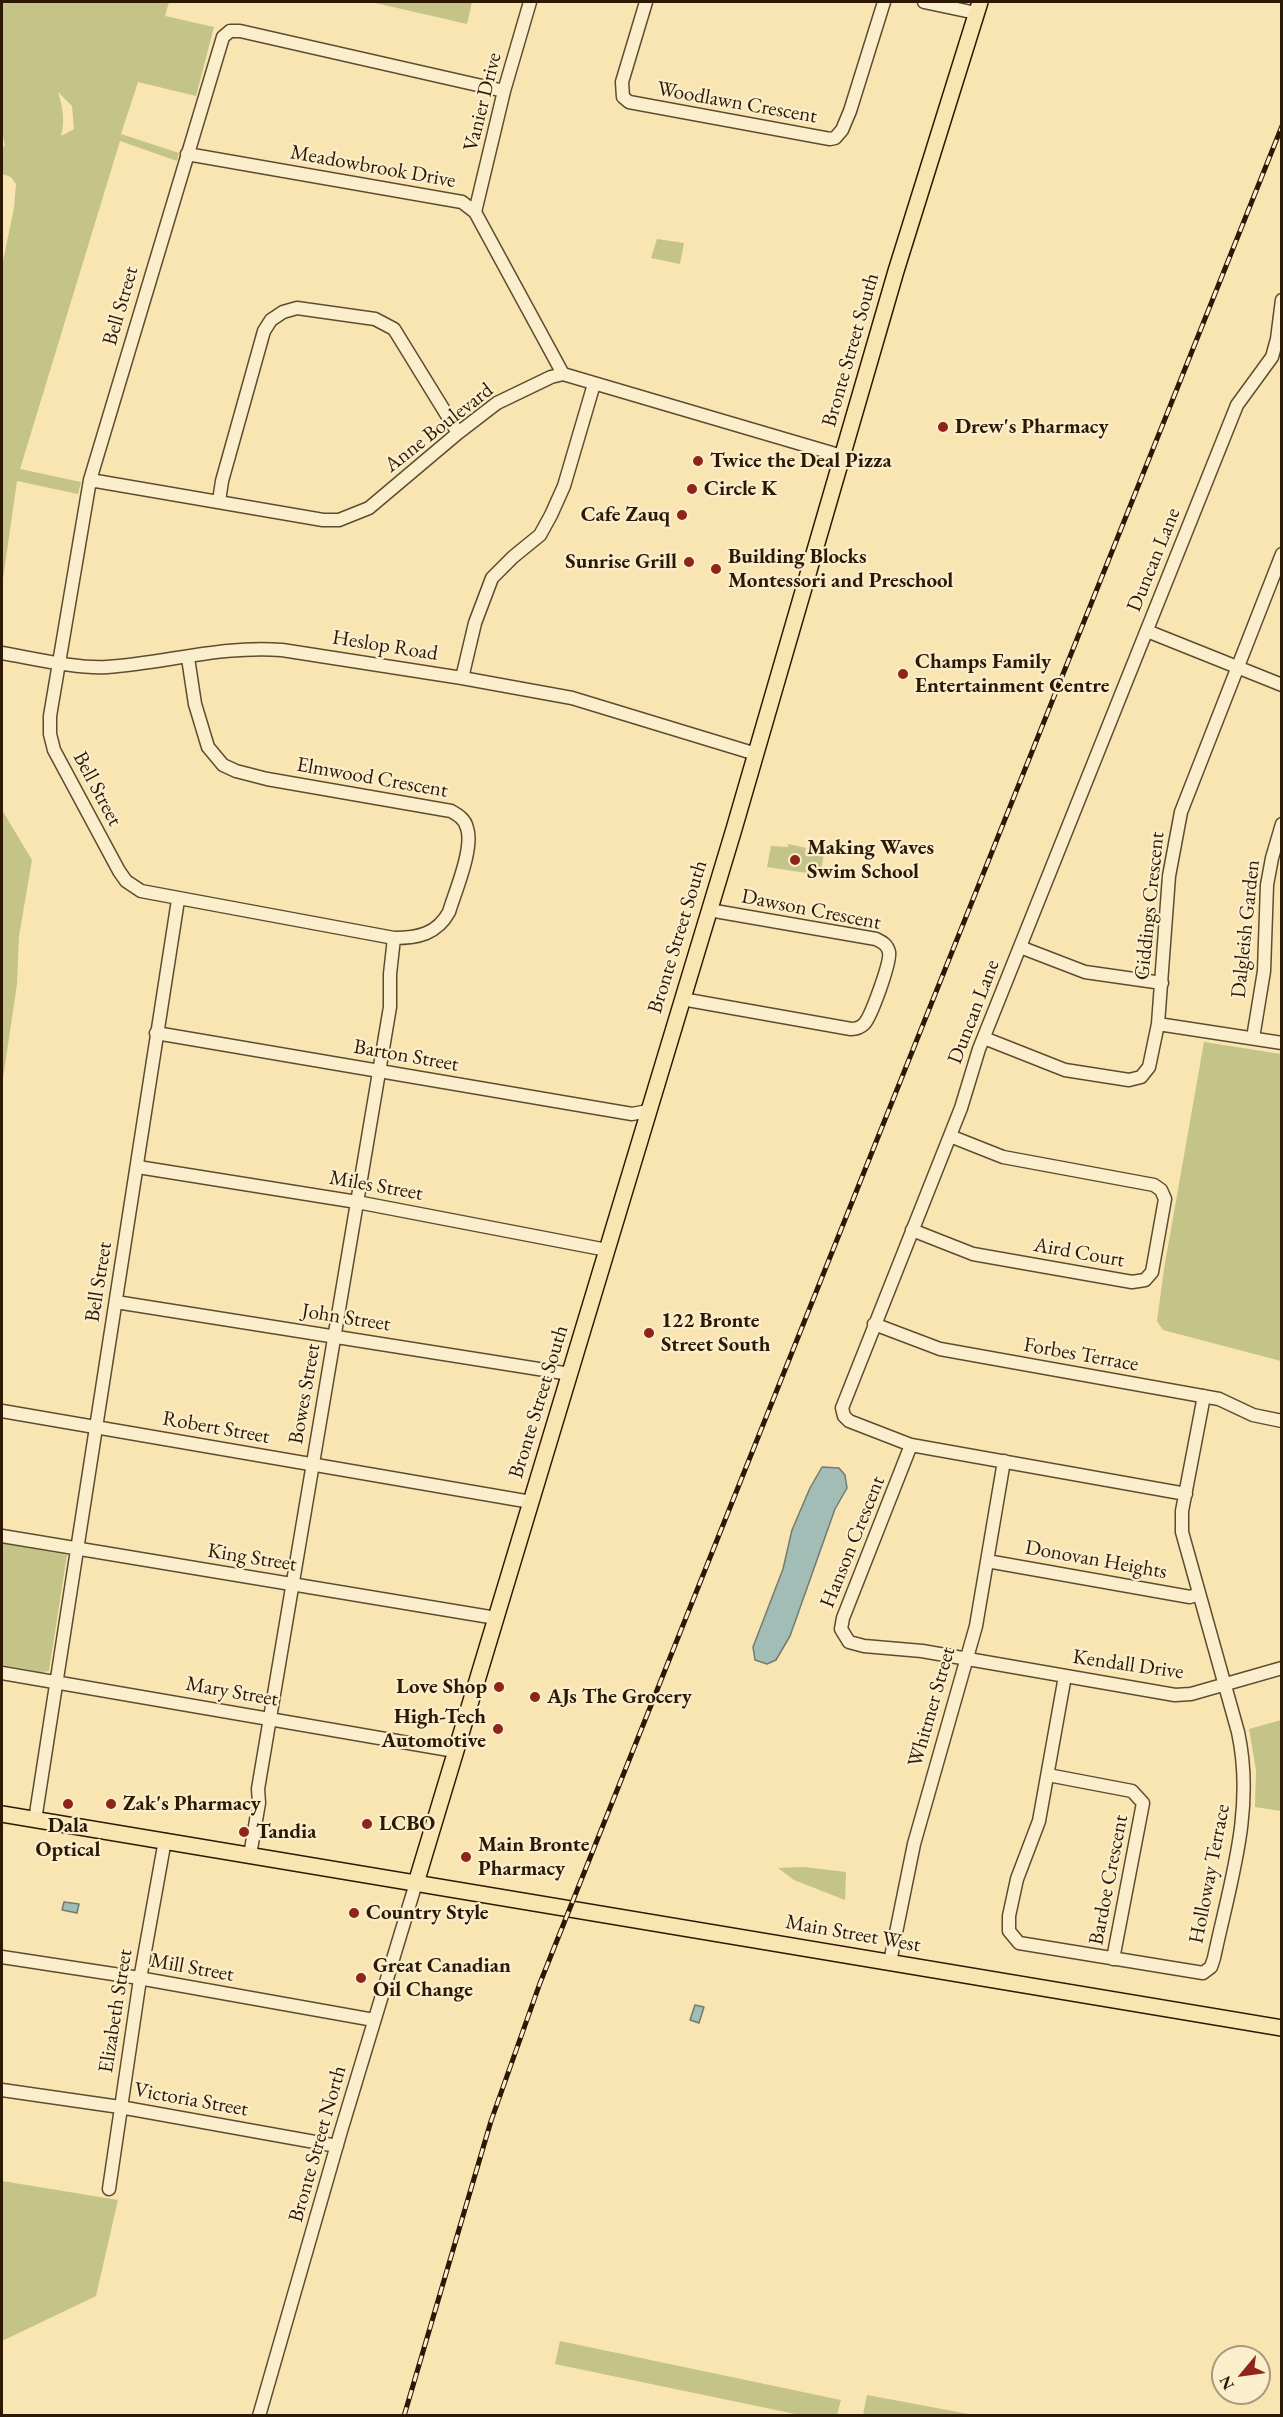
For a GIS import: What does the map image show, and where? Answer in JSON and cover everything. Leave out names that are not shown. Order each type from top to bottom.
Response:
[{"type":"main road","name":"Bronte Street South","points":[[417,1883],[978,7]]},
{"type":"main road","name":"Main Street West","points":[[2,1814],[1281,2028]]},
{"type":"street","name":"Vanier Drive","points":[[475,212],[504,91],[530,2]]},
{"type":"street","name":"Woodlawn Crescent","points":[[646,2],[622,82],[623,97],[629,102],[830,139],[835,138],[842,130],[850,111],[884,2]]},
{"type":"street","points":[[924,2],[978,7]]},
{"type":"street","name":"Bell Street","points":[[35,1820],[138,1167],[177,900],[141,891],[126,881],[54,750],[50,734],[50,716],[90,480],[223,37],[230,31],[240,31],[504,91]]},
{"type":"street","name":"Meadowbrook Drive","points":[[187,154],[462,202],[475,212],[563,374]]},
{"type":"street","name":"Duncan Lane","points":[[1186,1494],[911,1445],[853,1423],[846,1419],[842,1412],[844,1400],[950,1136],[984,1038],[1237,405],[1277,361],[1281,300]]},
{"type":"street","points":[[219,501],[222,481],[264,331],[271,320],[283,312],[297,308],[375,319],[394,329],[458,433]]},
{"type":"street","points":[[563,374],[842,456]]},
{"type":"street","name":"Anne Boulevard","points":[[90,480],[323,520],[339,520],[369,508],[497,403],[551,377],[563,374]]},
{"type":"street","points":[[462,678],[475,622],[492,578],[513,556],[540,535],[551,515],[564,486],[594,384]]},
{"type":"street","name":"Giddings Crescent","points":[[984,1038],[1059,1068],[1129,1080],[1141,1077],[1149,1067],[1158,1024],[1167,891],[1185,798],[1281,554]]},
{"type":"street","points":[[1147,631],[1281,685]]},
{"type":"street","name":"Heslop Road","points":[[2,653],[59,663],[104,667],[188,658],[253,647],[341,658],[572,698],[756,753]]},
{"type":"street","name":"Elmwood Crescent","points":[[177,900],[394,938],[412,938],[433,931],[443,922],[449,912],[469,841],[468,829],[461,817],[451,811],[267,779],[223,765],[208,747],[204,737],[195,704],[188,658]]},
{"type":"street","name":"Dalgleish Garden","points":[[1253,1038],[1264,971],[1267,885],[1281,824]]},
{"type":"street","name":"Dawson Crescent","points":[[682,999],[852,1029],[866,1022],[889,963],[889,949],[876,939],[709,910]]},
{"type":"street","name":"Bowes Street","points":[[250,1855],[259,1803],[258,1789],[390,1007],[390,974],[394,938]]},
{"type":"street","points":[[1020,947],[1085,972],[1162,983]]},
{"type":"street","points":[[1158,1024],[1281,1043]]},
{"type":"street","name":"Barton Street","points":[[156,1033],[632,1114],[648,1111]]},
{"type":"street","name":"Aird Court","points":[[912,1230],[973,1254],[1121,1280],[1141,1282],[1152,1272],[1165,1199],[1161,1190],[1154,1185],[1004,1157],[950,1136]]},
{"type":"street","name":"Miles Street","points":[[138,1167],[357,1202],[607,1250]]},
{"type":"street","name":"John Street","points":[[116,1302],[570,1374]]},
{"type":"street","name":"Forbes Terrace","points":[[874,1324],[940,1349],[1219,1399],[1252,1415],[1281,1421]]},
{"type":"street","name":"Holloway Terrace","points":[[1065,1676],[1037,1828],[1015,1884],[1008,1925],[1010,1935],[1019,1943],[1203,1973],[1211,1967],[1236,1856],[1245,1804],[1242,1752],[1182,1532],[1186,1494],[1204,1396]]},
{"type":"street","name":"Robert Street","points":[[2,1411],[531,1502]]},
{"type":"street","name":"Hanson Crescent","points":[[911,1445],[843,1618],[841,1629],[849,1642],[855,1644],[922,1651],[966,1659]]},
{"type":"street","name":"Whitmer Street","points":[[890,1962],[914,1844],[976,1626],[1004,1461]]},
{"type":"street","name":"King Street","points":[[2,1536],[496,1618]]},
{"type":"street","name":"Donovan Heights","points":[[987,1561],[1190,1597],[1199,1594]]},
{"type":"street","name":"Kendall Drive","points":[[966,1659],[1175,1695],[1191,1694],[1281,1668]]},
{"type":"street","name":"Mary Street","points":[[2,1673],[455,1751]]},
{"type":"street","name":"Bardoe Crescent","points":[[1048,1775],[1132,1791],[1143,1803],[1113,1959]]},
{"type":"street","name":"Elizabeth Street","points":[[109,2189],[140,1979],[165,1840]]},
{"type":"street","name":"Bronte Street North","points":[[259,2415],[374,2020],[417,1883]]},
{"type":"street","name":"Mill Street","points":[[2,1957],[374,2020]]},
{"type":"street","name":"Victoria Street","points":[[2,2090],[120,2107],[337,2146]]},
{"type":"shaded area","points":[[2,2],[169,2],[165,16],[214,27],[196,96],[138,82],[121,134],[179,153],[177,161],[120,141],[20,469],[81,482],[78,494],[17,481],[2,586],[2,266],[14,208],[16,184],[11,177],[2,174],[2,147],[5,146],[2,132]],"holes":[[[58,92],[72,106],[74,129],[61,136],[63,114]]]},
{"type":"shaded area","points":[[371,2],[472,2],[467,24]]},
{"type":"shaded area","points":[[657,239],[684,243],[680,264],[651,258]]},
{"type":"shaded area","points":[[2,810],[32,860],[19,936],[17,984],[2,1085]]},
{"type":"shaded area","name":"Making Waves Swim School","points":[[788,844],[806,848],[805,852],[824,853],[820,875],[767,867],[771,846],[788,847]]},
{"type":"shaded area","points":[[1204,1042],[1281,1054],[1281,1361],[1163,1330],[1157,1321]]},
{"type":"shaded area","points":[[2,1543],[67,1555],[49,1671],[42,1672],[2,1665]]},
{"type":"shaded area","points":[[1282,1720],[1281,1811],[1255,1807],[1256,1770],[1249,1729]]},
{"type":"shaded area","points":[[804,1867],[846,1872],[845,1900],[794,1880],[778,1868]]},
{"type":"shaded area","points":[[2,2181],[118,2200],[96,2296],[2,2341]]},
{"type":"shaded area","points":[[560,2341],[841,2400],[837,2415],[800,2415],[555,2364]]},
{"type":"shaded area","points":[[867,2395],[974,2415],[863,2415]]},
{"type":"water","points":[[822,1467],[839,1468],[845,1475],[847,1488],[835,1509],[790,1636],[776,1660],[767,1664],[755,1660],[753,1647],[783,1569],[792,1530],[810,1488]]},
{"type":"water","points":[[64,1902],[79,1904],[77,1913],[62,1910]]},
{"type":"water","points":[[695,2005],[704,2007],[699,2023],[690,2020]]},
{"type":"railway","points":[[404,2416],[491,2121],[540,1983],[1282,126]]},
{"type":"place","name":"Drew's Pharmacy","points":[[943,427]]},
{"type":"place","name":"Twice the Deal Pizza","points":[[698,461]]},
{"type":"place","name":"Circle K","points":[[692,489]]},
{"type":"place","name":"Cafe Zauq","points":[[682,515]]},
{"type":"place","name":"Sunrise Grill","points":[[689,562]]},
{"type":"place","name":"Building Blocks Montessori and Preschool","points":[[716,569]]},
{"type":"place","name":"Champs Family Entertainment Centre","points":[[903,674]]},
{"type":"place","name":"Making Waves Swim School","points":[[795,860]]},
{"type":"place","name":"122 Bronte Street South","points":[[649,1333]]},
{"type":"place","name":"Love Shop","points":[[499,1687]]},
{"type":"place","name":"AJs The Grocery","points":[[535,1697]]},
{"type":"place","name":"High-Tech Automotive","points":[[498,1729]]},
{"type":"place","name":"Dala Optical","points":[[68,1804]]},
{"type":"place","name":"Zak's Pharmacy","points":[[111,1804]]},
{"type":"place","name":"LCBO","points":[[367,1824]]},
{"type":"place","name":"Tandia","points":[[244,1832]]},
{"type":"place","name":"Main Bronte Pharmacy","points":[[466,1857]]},
{"type":"place","name":"Country Style","points":[[354,1913]]},
{"type":"place","name":"Great Canadian Oil Change","points":[[361,1978]]}]
